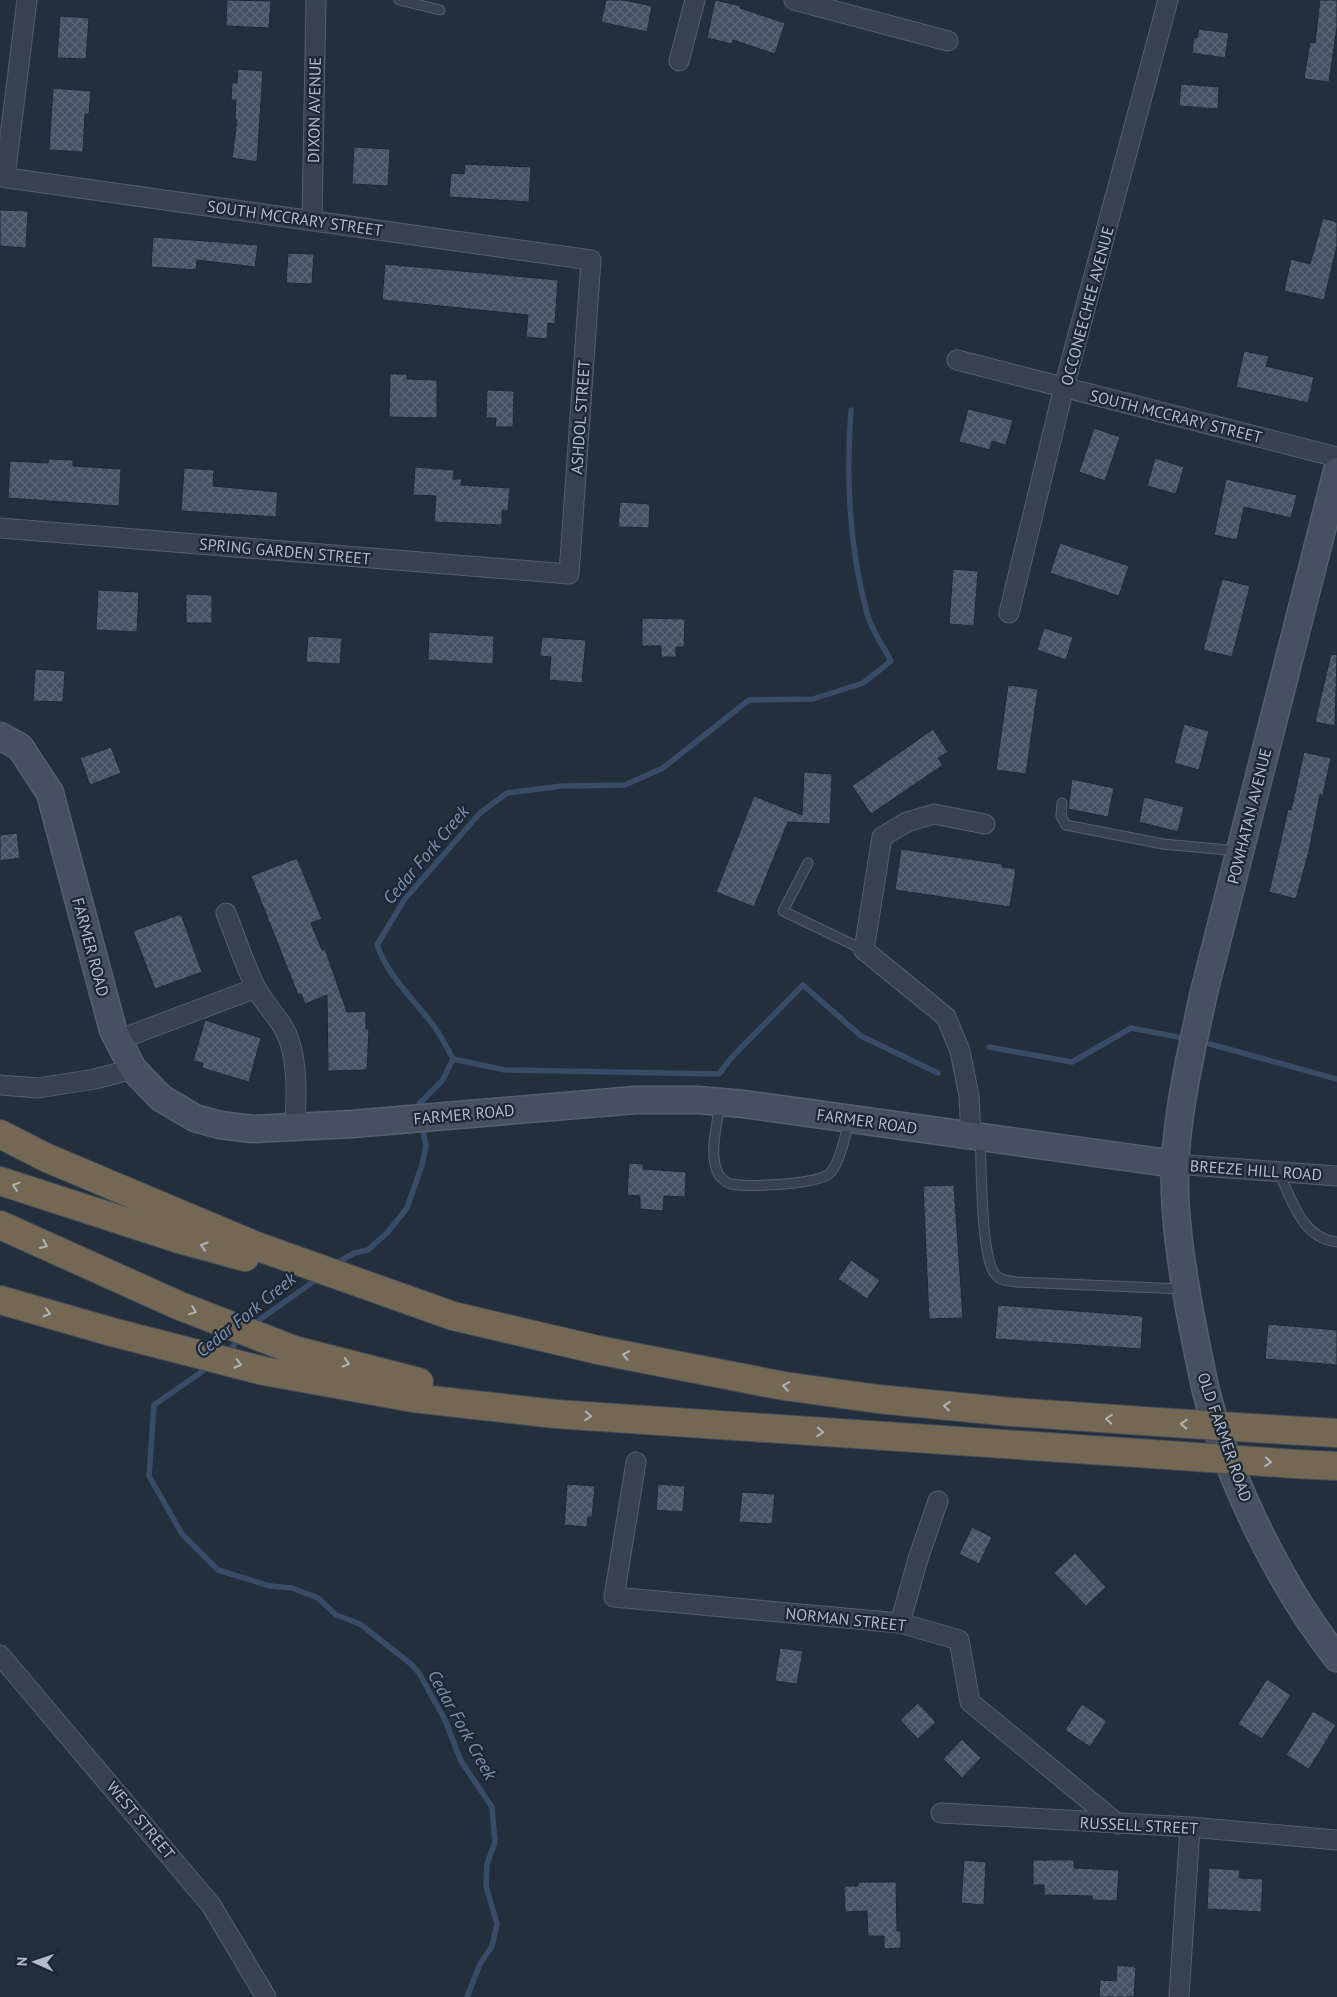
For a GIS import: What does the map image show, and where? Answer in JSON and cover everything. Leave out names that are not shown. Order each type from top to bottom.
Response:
[{"type":"highway","points":[[0,1134],[47,1158],[256,1246],[454,1316]]},
{"type":"highway","points":[[0,1181],[178,1239],[454,1316],[598,1350],[784,1386],[878,1399],[992,1410],[1337,1433]]},
{"type":"highway","points":[[0,1224],[180,1306],[294,1350],[408,1380],[556,1414]]},
{"type":"highway","points":[[0,1300],[112,1332],[264,1371],[413,1398],[556,1414],[1337,1466]]},
{"type":"street","points":[[3,177],[27,0]]},
{"type":"street","name":"DIXON AVENUE","points":[[312,219],[316,0]]},
{"type":"street","points":[[679,61],[695,0]]},
{"type":"street","points":[[794,0],[948,41]]},
{"type":"street","name":"OCCONEECHEE AVENUE","points":[[1009,613],[1064,387],[1168,0]]},
{"type":"street","name":"SOUTH MCCRARY STREET","points":[[3,177],[312,219],[591,260]]},
{"type":"street","name":"ASHDOL STREET","points":[[569,574],[591,260]]},
{"type":"street","name":"SOUTH MCCRARY STREET","points":[[957,360],[1337,457]]},
{"type":"street","name":"POWHATAN AVENUE","points":[[1176,1164],[1189,1065],[1204,992],[1337,471]]},
{"type":"street","name":"SPRING GARDEN STREET","points":[[0,528],[569,574]]},
{"type":"street","name":"FARMER ROAD","points":[[0,736],[20,747],[50,793],[113,1030],[118,1040],[134,1069],[161,1098],[195,1118],[220,1125],[252,1129],[436,1117],[636,1100],[720,1102],[1176,1164]]},
{"type":"street","points":[[976,1136],[960,1051],[946,1016],[864,950],[882,837],[907,822],[934,814],[985,824]]},
{"type":"street","points":[[226,913],[256,988],[266,1005],[282,1023],[291,1043],[296,1094],[295,1127]]},
{"type":"street","points":[[118,1040],[256,988]]},
{"type":"street","points":[[0,1085],[38,1088],[95,1079],[134,1069]]},
{"type":"street","name":"BREEZE HILL ROAD","points":[[1176,1164],[1337,1176]]},
{"type":"street","name":"OLD FARMER ROAD","points":[[1176,1164],[1180,1263],[1208,1397],[1240,1492],[1303,1609],[1337,1658]]},
{"type":"street","name":"NORMAN STREET","points":[[636,1462],[614,1597],[900,1623],[959,1640],[970,1702],[1118,1824]]},
{"type":"street","points":[[900,1623],[918,1559],[938,1501]]},
{"type":"street","name":"WEST STREET","points":[[1,1657],[211,1905],[266,1997]]},
{"type":"street","name":"RUSSELL STREET","points":[[941,1813],[1190,1827],[1337,1840]]},
{"type":"street","points":[[1179,1997],[1190,1827]]},
{"type":"lane","points":[[399,0],[440,10]]},
{"type":"lane","points":[[1062,803],[1061,816],[1066,825],[1163,844],[1240,851]]},
{"type":"lane","points":[[808,863],[784,911],[864,950]]},
{"type":"lane","points":[[720,1102],[716,1139],[716,1166],[720,1177],[729,1184],[796,1184],[818,1180],[831,1172],[850,1119]]},
{"type":"lane","points":[[976,1136],[986,1252],[991,1268],[996,1276],[1017,1282],[1185,1289]]},
{"type":"lane","points":[[1278,1171],[1304,1226],[1316,1237],[1337,1242]]},
{"type":"building","points":[[227,0],[271,1],[269,28],[226,26]]},
{"type":"building","points":[[606,0],[624,0],[652,6],[647,32],[601,22]]},
{"type":"building","points":[[715,0],[741,6],[740,8],[785,23],[775,54],[733,40],[732,44],[707,38]]},
{"type":"building","points":[[1320,0],[1337,0],[1337,27],[1329,82],[1304,79],[1310,42],[1315,43]]},
{"type":"building","points":[[60,16],[89,18],[86,59],[57,58]]},
{"type":"building","points":[[1199,29],[1229,33],[1225,58],[1192,53],[1194,37],[1197,38]]},
{"type":"building","points":[[238,69],[263,71],[257,162],[232,158],[237,120],[235,120],[236,100],[231,100],[232,83],[237,83]]},
{"type":"building","points":[[1181,84],[1219,87],[1218,109],[1179,106]]},
{"type":"building","points":[[53,88],[91,91],[89,114],[85,114],[83,152],[49,150]]},
{"type":"building","points":[[354,147],[390,149],[388,186],[352,184]]},
{"type":"building","points":[[465,164],[531,167],[529,202],[449,197],[451,173],[464,174]]},
{"type":"building","points":[[0,210],[28,211],[26,248],[0,246]]},
{"type":"building","points":[[1323,218],[1337,222],[1337,246],[1324,300],[1284,291],[1291,259],[1310,264]]},
{"type":"building","points":[[153,237],[258,245],[255,267],[197,260],[196,270],[151,267]]},
{"type":"building","points":[[288,253],[314,254],[312,284],[286,283]]},
{"type":"building","points":[[385,264],[558,280],[555,324],[548,323],[547,339],[526,337],[528,315],[382,300]]},
{"type":"building","points":[[1244,351],[1269,356],[1266,366],[1314,377],[1308,403],[1236,387]]},
{"type":"building","points":[[390,374],[407,374],[407,379],[437,380],[437,418],[389,417]]},
{"type":"building","points":[[487,390],[514,391],[513,427],[495,427],[496,418],[486,418]]},
{"type":"building","points":[[968,409],[1013,420],[1006,445],[992,441],[990,450],[959,442]]},
{"type":"building","points":[[1094,428],[1120,437],[1105,481],[1079,472]]},
{"type":"building","points":[[1155,458],[1184,467],[1176,494],[1147,486]]},
{"type":"building","points":[[49,459],[73,460],[73,466],[121,469],[119,506],[8,498],[10,461],[48,463]]},
{"type":"building","points":[[415,467],[454,470],[453,479],[462,479],[461,485],[510,488],[508,511],[502,510],[502,525],[434,522],[436,496],[413,495]]},
{"type":"building","points":[[184,468],[214,470],[213,486],[278,492],[276,517],[181,511]]},
{"type":"building","points":[[1226,479],[1297,495],[1291,518],[1244,507],[1237,540],[1214,535]]},
{"type":"building","points":[[620,502],[650,504],[649,528],[618,527]]},
{"type":"building","points":[[1060,543],[1129,566],[1119,596],[1050,573]]},
{"type":"building","points":[[953,569],[978,571],[974,626],[949,624]]},
{"type":"building","points":[[1222,579],[1250,586],[1232,657],[1203,650]]},
{"type":"building","points":[[98,590],[139,592],[137,632],[96,630]]},
{"type":"building","points":[[186,594],[212,595],[212,623],[186,623]]},
{"type":"building","points":[[642,618],[685,619],[684,647],[676,647],[676,657],[661,657],[661,646],[642,646]]},
{"type":"building","points":[[1044,628],[1073,637],[1066,660],[1037,650]]},
{"type":"building","points":[[429,632],[494,636],[493,664],[428,660]]},
{"type":"building","points":[[308,636],[342,638],[340,664],[306,662]]},
{"type":"building","points":[[542,637],[586,640],[582,683],[549,680],[551,657],[540,656]]},
{"type":"building","points":[[1331,654],[1337,655],[1335,726],[1315,722]]},
{"type":"building","points":[[35,669],[65,671],[63,702],[33,701]]},
{"type":"building","points":[[1008,685],[1038,689],[1026,774],[996,770]]},
{"type":"building","points":[[1184,724],[1209,731],[1199,770],[1174,763]]},
{"type":"building","points":[[933,729],[948,752],[938,758],[943,765],[871,814],[852,786]]},
{"type":"building","points":[[111,747],[121,773],[90,785],[80,758]]},
{"type":"building","points":[[1304,752],[1331,758],[1323,795],[1320,795],[1309,851],[1296,899],[1269,892],[1288,809],[1291,810]]},
{"type":"building","points":[[804,772],[832,774],[830,824],[788,822],[754,907],[716,892],[754,796],[802,815]]},
{"type":"building","points":[[1072,779],[1114,788],[1108,817],[1068,809]]},
{"type":"building","points":[[1144,797],[1184,807],[1178,832],[1139,822]]},
{"type":"building","points":[[17,833],[20,858],[0,861],[0,835]]},
{"type":"building","points":[[901,849],[1002,864],[1002,867],[1016,869],[1010,907],[895,890]]},
{"type":"building","points":[[297,858],[322,919],[311,923],[322,950],[325,949],[347,1012],[366,1011],[366,1029],[369,1029],[367,1070],[328,1071],[327,995],[305,1004],[301,994],[298,995],[251,876]]},
{"type":"building","points":[[181,914],[202,972],[155,989],[133,931]]},
{"type":"building","points":[[205,1020],[261,1038],[249,1082],[202,1068],[203,1063],[193,1061]]},
{"type":"building","points":[[629,1163],[643,1164],[643,1169],[686,1172],[685,1197],[664,1196],[663,1211],[640,1209],[640,1196],[627,1195]]},
{"type":"building","points":[[954,1185],[963,1318],[929,1319],[923,1186]]},
{"type":"building","points":[[851,1260],[880,1280],[867,1299],[838,1279]]},
{"type":"building","points":[[998,1305],[1143,1316],[1141,1349],[995,1339]]},
{"type":"building","points":[[1268,1324],[1337,1330],[1337,1365],[1265,1359]]},
{"type":"building","points":[[567,1484],[595,1486],[592,1517],[588,1517],[587,1527],[564,1525]]},
{"type":"building","points":[[658,1484],[685,1486],[683,1512],[656,1510]]},
{"type":"building","points":[[742,1492],[775,1494],[772,1524],[739,1522]]},
{"type":"building","points":[[972,1527],[992,1537],[979,1564],[959,1554]]},
{"type":"building","points":[[1075,1553],[1106,1587],[1086,1606],[1054,1573]]},
{"type":"building","points":[[780,1648],[803,1651],[797,1684],[775,1681]]},
{"type":"building","points":[[1267,1679],[1291,1695],[1262,1739],[1238,1724]]},
{"type":"building","points":[[918,1703],[936,1722],[918,1739],[900,1720]]},
{"type":"building","points":[[1082,1704],[1107,1721],[1090,1747],[1065,1730]]},
{"type":"building","points":[[1313,1711],[1336,1725],[1309,1769],[1286,1755]]},
{"type":"building","points":[[962,1739],[981,1758],[962,1778],[943,1759]]},
{"type":"building","points":[[964,1860],[986,1862],[984,1905],[961,1903]]},
{"type":"building","points":[[1033,1860],[1074,1860],[1074,1868],[1119,1870],[1117,1901],[1092,1900],[1092,1896],[1044,1895],[1044,1885],[1033,1885]]},
{"type":"building","points":[[1209,1868],[1240,1870],[1239,1878],[1263,1879],[1261,1912],[1207,1909]]},
{"type":"building","points":[[858,1882],[896,1882],[897,1931],[901,1931],[901,1948],[884,1949],[884,1936],[868,1936],[867,1911],[845,1912],[844,1886],[858,1886]]},
{"type":"building","points":[[1117,1965],[1136,1967],[1134,1997],[1099,1997],[1100,1980],[1116,1981]]},
{"type":"waterway","name":"Cedar Fork Creek","points":[[420,1111],[419,1104],[442,1081],[453,1059],[436,1029],[388,968],[377,945],[404,900],[480,813],[507,793],[562,786],[625,785],[663,768],[749,700],[813,699],[863,683],[891,661],[869,619],[856,563],[849,486],[851,410]]},
{"type":"waterway","points":[[453,1059],[505,1070],[719,1074],[732,1057],[803,985],[861,1036],[938,1073]]},
{"type":"waterway","points":[[989,1047],[1072,1062],[1131,1028],[1178,1037]]},
{"type":"waterway","points":[[1210,1044],[1337,1079]]},
{"type":"waterway","name":"Cedar Fork Creek","points":[[335,1264],[354,1253],[368,1250],[387,1233],[407,1208],[422,1165],[426,1146],[422,1125]]},
{"type":"waterway","name":"Cedar Fork Creek","points":[[252,1325],[320,1277]]},
{"type":"waterway","name":"Cedar Fork Creek","points":[[228,1353],[240,1337]]},
{"type":"waterway","name":"Cedar Fork Creek","points":[[210,1366],[154,1405],[149,1476],[182,1534],[218,1570],[270,1586],[292,1588],[318,1598],[336,1615],[360,1624],[411,1664],[419,1673],[445,1720],[461,1761],[492,1807],[495,1842],[487,1864],[486,1886],[497,1924],[492,1946],[480,1964],[467,1997]]}]
